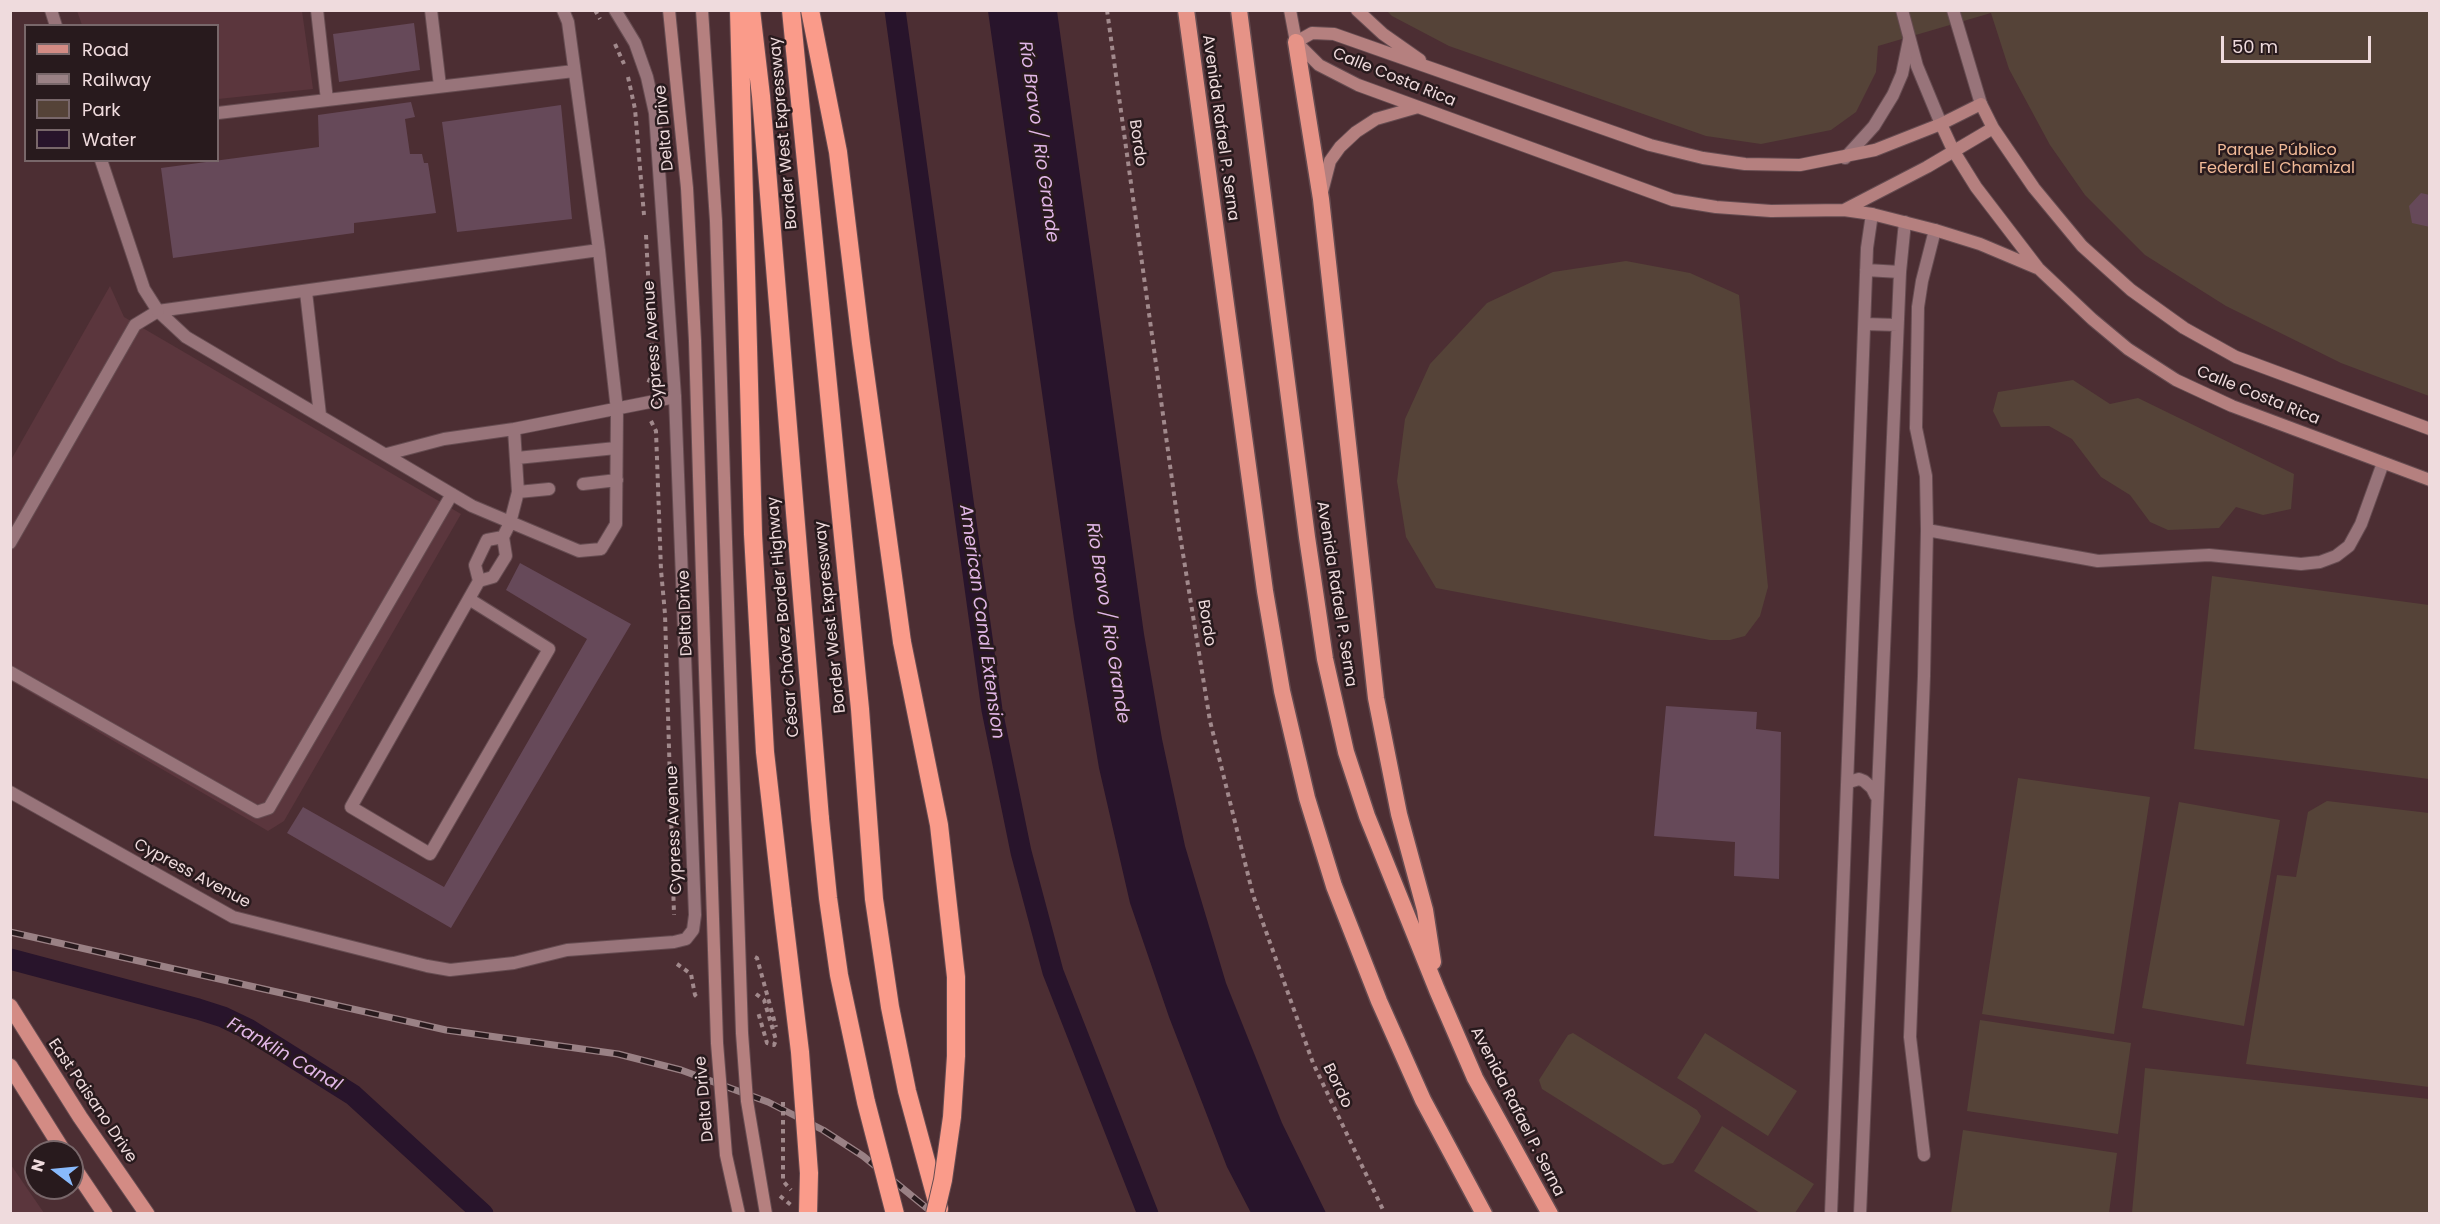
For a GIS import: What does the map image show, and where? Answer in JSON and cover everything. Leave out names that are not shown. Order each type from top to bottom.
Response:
[{"type":"highway","points":[[739,10],[753,545],[765,752],[800,1052],[809,1173],[808,1214]]},
{"type":"highway","name":"César Chávez Border Highway","points":[[751,10],[762,108],[828,898],[839,975],[866,1102],[895,1214]]},
{"type":"highway","name":"Border West Expressway","points":[[791,10],[860,710],[874,899],[890,1007],[907,1091],[927,1171],[941,1214]]},
{"type":"highway","points":[[810,10],[838,152],[862,354],[902,642],[939,825],[956,977],[956,1056],[952,1117],[943,1180],[935,1214]]},
{"type":"highway","name":"Avenida Rafael P. Serna","points":[[1186,10],[1265,591],[1282,691],[1306,798],[1334,886],[1379,1001],[1423,1100],[1484,1214]]},
{"type":"highway","name":"Avenida Rafael P. Serna","points":[[1239,10],[1325,659],[1346,752],[1367,816],[1475,1078],[1550,1214]]},
{"type":"highway","points":[[1296,42],[1321,199],[1376,698],[1399,814],[1425,910],[1437,990]]},
{"type":"main road","name":"Delta Drive","points":[[669,10],[688,211],[695,353],[717,1043],[726,1155],[738,1214]]},
{"type":"main road","points":[[702,10],[716,221],[742,1033],[747,1101],[766,1214]]},
{"type":"main road","points":[[1290,10],[1296,42]]},
{"type":"main road","points":[[1357,10],[1383,34],[1433,70]]},
{"type":"main road","name":"Calle Costa Rica","points":[[1993,128],[1927,167],[1844,210],[1771,211],[1716,207],[1673,200],[1358,85],[1319,65],[1296,42],[1312,33],[1334,34],[1650,145],[1703,158],[1745,164],[1800,165],[1845,158],[1875,150],[1941,124],[1981,104],[1993,128],[2034,188],[2082,246],[2131,290],[2184,328],[2246,361],[2430,429]]},
{"type":"main road","points":[[1321,199],[1330,161],[1340,147],[1356,132],[1376,119],[1418,107]]},
{"type":"main road","name":"Calle Costa Rica","points":[[1941,124],[1953,150],[1976,187],[2038,268],[2119,341],[2176,380],[2232,406],[2430,480]]},
{"type":"main road","points":[[1844,210],[1905,222],[1980,244],[2038,268]]},
{"type":"main road","name":"East Paisano Drive","points":[[10,1006],[80,1117],[147,1214]]},
{"type":"main road","points":[[10,1066],[56,1140]]},
{"type":"main road","points":[[84,1183],[105,1214]]},
{"type":"street","points":[[317,10],[327,100]]},
{"type":"street","points":[[431,10],[440,86]]},
{"type":"street","points":[[102,162],[144,289],[158,311],[186,337],[387,454],[405,468],[452,495],[510,523],[579,551],[601,549],[616,524],[617,410],[599,250],[568,22],[563,10]]},
{"type":"street","name":"Cypress Avenue","points":[[10,792],[233,917],[427,966],[450,970],[514,963],[567,950],[674,942],[686,939],[693,930],[695,915],[675,397],[655,113],[647,77],[635,43],[615,10]]},
{"type":"street","points":[[1902,10],[1917,66],[1941,124]]},
{"type":"street","points":[[1953,10],[1981,104]]},
{"type":"street","points":[[1845,158],[1874,126],[1893,95],[1902,74],[1909,40]]},
{"type":"street","points":[[219,113],[574,71]]},
{"type":"street","points":[[1831,1214],[1866,270],[1872,214]]},
{"type":"street","points":[[1860,1214],[1897,325],[1905,222]]},
{"type":"street","points":[[1923,1155],[1910,1037],[1924,676],[1927,530],[1926,476],[1916,428],[1918,318],[1922,281],[1935,231]]},
{"type":"street","points":[[10,543],[135,325],[158,311],[599,250]]},
{"type":"street","points":[[1866,270],[1900,272]]},
{"type":"street","points":[[306,292],[320,415]]},
{"type":"street","points":[[1865,324],[1897,325]]},
{"type":"street","points":[[387,454],[444,439],[514,429],[675,397]]},
{"type":"street","points":[[469,599],[549,649],[430,854],[351,807],[479,581],[493,577],[506,556],[503,537],[510,523],[518,492],[514,429]]},
{"type":"street","points":[[517,458],[616,448]]},
{"type":"street","points":[[1927,530],[2098,561],[2209,555],[2301,564],[2320,562],[2336,556],[2349,546],[2361,524],[2383,463]]},
{"type":"street","points":[[583,484],[617,480]]},
{"type":"street","points":[[518,492],[549,489]]},
{"type":"street","points":[[10,672],[257,812],[269,808],[452,495]]},
{"type":"street","points":[[479,581],[474,565],[487,540],[503,537]]},
{"type":"street","points":[[1848,782],[1859,779],[1864,781],[1872,788],[1877,798]]},
{"type":"path","points":[[595,10],[605,26]]},
{"type":"path","name":"Bordo","points":[[1107,10],[1178,523],[1210,721],[1253,895],[1313,1063],[1385,1214]]},
{"type":"path","points":[[610,36],[624,65]]},
{"type":"path","points":[[628,75],[635,109],[645,225],[653,370],[647,386]]},
{"type":"path","points":[[651,422],[656,431],[661,570],[665,614],[664,643],[674,915]]},
{"type":"path","points":[[747,958],[753,956],[757,958],[780,1038]]},
{"type":"path","points":[[677,964],[691,974],[696,995],[705,1002]]},
{"type":"path","points":[[751,986],[755,996],[764,1000],[776,1040],[774,1045],[766,1043],[758,1009]]},
{"type":"path","points":[[783,1097],[783,1181],[795,1193]]},
{"type":"shaded area","points":[[77,11],[302,11],[313,89],[219,99],[219,24],[82,24]]},
{"type":"shaded area","points":[[110,286],[124,317],[461,514],[284,821],[268,831],[11,681],[11,460]]},
{"type":"shaded area","points":[[10,1165],[24,1184],[24,1200],[35,1200],[44,1213],[11,1213]]},
{"type":"green space","name":"Parque Público Federal El Chamizal","points":[[1387,11],[2429,11],[2429,396],[2341,363],[2226,306],[2145,255],[2085,195],[2050,145],[2009,69],[1991,13],[1878,46],[1876,72],[1856,112],[1831,130],[1761,144],[1706,136],[1449,46],[1392,16]]},
{"type":"green space","points":[[1626,261],[1690,273],[1739,295],[1768,587],[1760,616],[1745,636],[1730,640],[1710,640],[1436,588],[1406,537],[1397,481],[1405,419],[1430,364],[1487,303],[1553,272]]},
{"type":"green space","points":[[2073,380],[2110,404],[2138,398],[2294,474],[2291,509],[2263,515],[2236,507],[2219,528],[2168,530],[2150,522],[2130,495],[2101,477],[2072,439],[2049,426],[2001,427],[1993,411],[1998,392]]},
{"type":"green space","points":[[2212,576],[2429,605],[2429,779],[2194,749]]},
{"type":"green space","points":[[2018,778],[2150,797],[2114,1034],[1982,1014]]},
{"type":"green space","points":[[2327,801],[2429,813],[2429,1087],[2246,1064],[2277,875],[2296,877],[2308,812]]},
{"type":"green space","points":[[2179,802],[2280,820],[2244,1026],[2142,1008]]},
{"type":"green space","points":[[1980,1020],[2131,1043],[2118,1134],[1967,1111]]},
{"type":"green space","points":[[1573,1033],[1697,1110],[1701,1116],[1699,1122],[1673,1163],[1663,1165],[1542,1089],[1539,1080],[1568,1035]]},
{"type":"green space","points":[[1705,1033],[1797,1091],[1768,1136],[1677,1078]]},
{"type":"green space","points":[[2145,1068],[2429,1099],[2428,1213],[2132,1213]]},
{"type":"green space","points":[[1722,1126],[1814,1184],[1795,1213],[1760,1213],[1694,1171]]},
{"type":"green space","points":[[1963,1130],[2117,1153],[2109,1213],[1951,1213]]},
{"type":"water","name":"Río Bravo / Rio Grande","points":[[988,11],[1057,11],[1144,634],[1162,739],[1185,846],[1226,983],[1282,1123],[1326,1213],[1251,1213],[1227,1167],[1169,1017],[1130,903],[1099,768],[1074,619]]},
{"type":"building","points":[[414,23],[420,70],[339,82],[333,34]]},
{"type":"building","points":[[411,102],[415,117],[405,119],[410,154],[422,154],[424,163],[428,163],[436,213],[354,223],[354,233],[173,258],[161,168],[319,147],[318,115]]},
{"type":"building","points":[[561,105],[572,219],[457,232],[442,122]]},
{"type":"building","points":[[2421,193],[2430,195],[2430,227],[2412,223],[2409,206]]},
{"type":"building","points":[[520,563],[631,624],[451,928],[287,833],[303,807],[444,887],[587,639],[506,590]]},
{"type":"building","points":[[1666,706],[1757,712],[1756,729],[1781,732],[1779,879],[1734,876],[1735,842],[1654,836]]},
{"type":"waterway","name":"American Canal Extension","points":[[895,10],[992,710],[1021,852],[1053,972],[1148,1214]]},
{"type":"waterway","name":"Franklin Canal","points":[[10,959],[198,1009],[223,1017],[248,1029],[353,1095],[483,1214]]},
{"type":"railway","points":[[10,932],[446,1030],[618,1054],[681,1070],[768,1102],[823,1130],[863,1156],[934,1214]]}]
